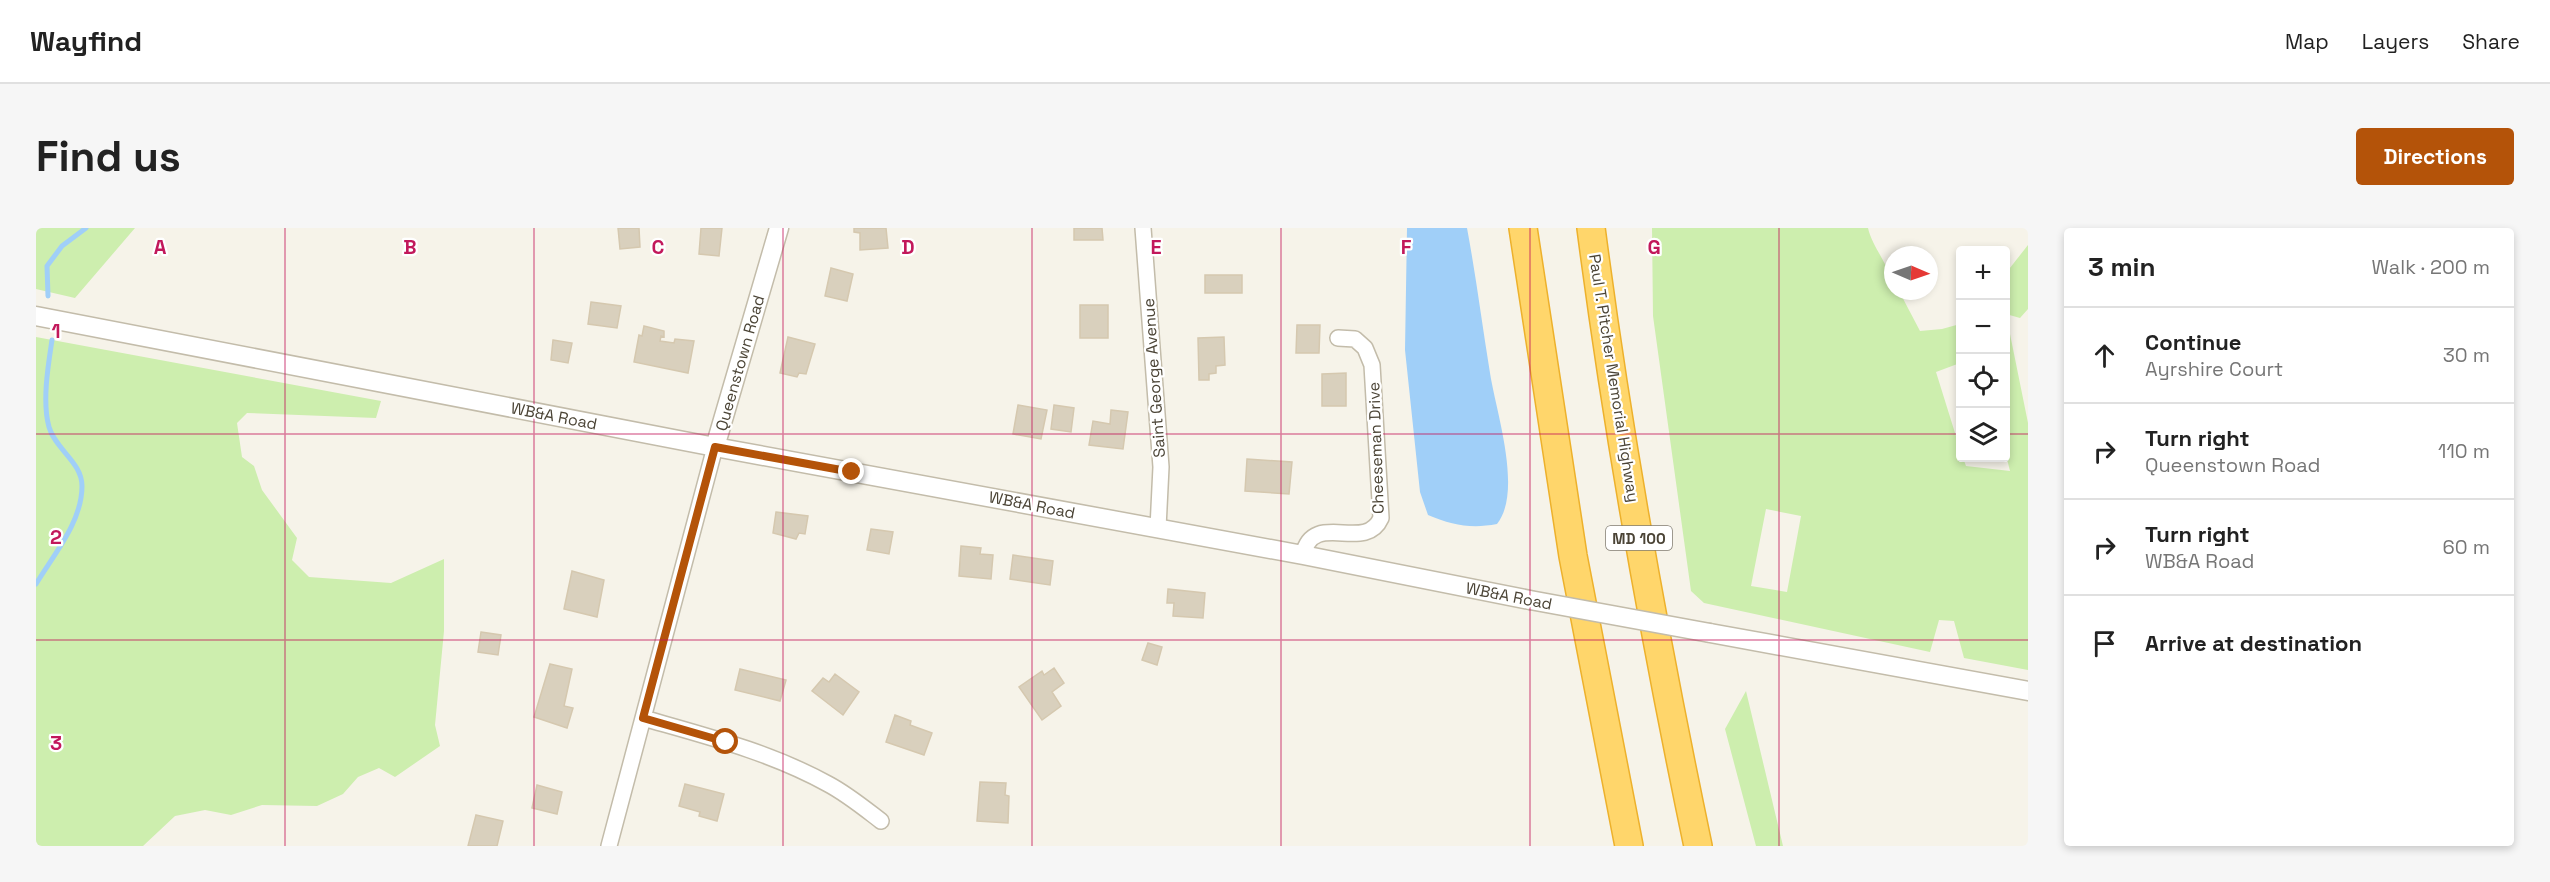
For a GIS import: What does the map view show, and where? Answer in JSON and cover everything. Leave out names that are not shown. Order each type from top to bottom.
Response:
[{"type":"highway","points":[[1523,228],[1573,556],[1629,846]]},
{"type":"highway","name":"Paul T. Pitcher Memorial Highway","points":[[1591,228],[1639,542],[1666,691],[1698,846]]},
{"type":"street","name":"Queenstown Road","points":[[609,846],[715,447],[779,228]]},
{"type":"street","name":"Saint George Avenue","points":[[1143,228],[1161,467],[1158,528]]},
{"type":"street","name":"WB&A Road","points":[[36,316],[715,447],[1303,555],[1530,600],[2028,690]]},
{"type":"street","name":"Cheeseman Drive","points":[[1303,555],[1306,543],[1311,537],[1319,534],[1368,532],[1376,528],[1381,518],[1372,365],[1365,348],[1355,339],[1338,338]]},
{"type":"street","points":[[643,718],[743,747],[788,764],[829,784],[881,821]]},
{"type":"green space","points":[[36,228],[135,228],[75,298],[36,289]]},
{"type":"green space","points":[[1652,228],[1868,228],[1884,263],[1884,300],[1904,300],[1920,331],[1956,325],[1956,364],[1936,372],[1956,436],[1956,462],[1964,462],[1966,466],[2010,471],[2008,462],[2010,462],[2010,334],[2028,423],[2028,670],[1964,658],[1954,621],[1939,620],[1930,652],[1704,603],[1691,591],[1653,316]],"holes":[[[1766,509],[1801,516],[1787,592],[1751,586]]]},
{"type":"green space","points":[[2028,245],[2028,309],[2020,318],[2010,315],[2010,268]]},
{"type":"green space","points":[[36,337],[381,401],[376,418],[247,413],[237,423],[242,457],[254,466],[262,490],[297,538],[292,560],[309,577],[391,583],[444,559],[444,631],[435,725],[440,746],[395,777],[379,768],[358,777],[343,794],[317,806],[262,805],[231,815],[205,810],[175,816],[143,846],[36,846]]},
{"type":"green space","points":[[1746,691],[1783,846],[1756,846],[1725,729]]},
{"type":"water","points":[[1407,228],[1467,228],[1490,373],[1506,451],[1508,492],[1504,510],[1497,524],[1462,525],[1428,515],[1420,492],[1405,350]]},
{"type":"building","points":[[618,228],[639,228],[640,247],[620,249]]},
{"type":"building","points":[[701,228],[722,228],[719,256],[699,254]]},
{"type":"building","points":[[854,228],[886,228],[888,248],[860,250],[860,233],[854,232]]},
{"type":"building","points":[[1074,228],[1102,228],[1103,240],[1074,240]]},
{"type":"building","points":[[831,268],[853,274],[847,301],[825,296]]},
{"type":"building","points":[[1205,275],[1242,275],[1242,293],[1205,293]]},
{"type":"building","points":[[591,302],[621,306],[617,328],[588,324]]},
{"type":"building","points":[[1080,305],[1108,305],[1108,338],[1080,338]]},
{"type":"building","points":[[1297,325],[1320,325],[1319,353],[1296,353]]},
{"type":"building","points":[[644,326],[664,331],[664,337],[661,336],[660,341],[674,343],[675,339],[694,341],[688,373],[634,362],[639,335],[642,336]]},
{"type":"building","points":[[788,337],[815,344],[806,374],[799,373],[797,377],[780,373]]},
{"type":"building","points":[[1224,337],[1225,365],[1216,366],[1216,373],[1209,374],[1209,380],[1199,380],[1198,338]]},
{"type":"building","points":[[553,340],[572,343],[568,363],[551,360]]},
{"type":"building","points":[[1346,373],[1346,406],[1322,406],[1322,374]]},
{"type":"building","points":[[1018,405],[1047,410],[1041,439],[1013,434]]},
{"type":"building","points":[[1054,405],[1074,408],[1071,432],[1051,429]]},
{"type":"building","points":[[1111,410],[1128,412],[1123,449],[1089,445],[1093,421],[1110,424]]},
{"type":"building","points":[[1247,459],[1292,462],[1289,494],[1245,491]]},
{"type":"building","points":[[776,512],[808,516],[805,534],[799,533],[796,539],[773,533]]},
{"type":"building","points":[[871,529],[893,532],[889,554],[867,550]]},
{"type":"building","points":[[961,546],[981,548],[980,554],[993,555],[991,579],[959,576]]},
{"type":"building","points":[[1013,555],[1053,561],[1050,585],[1010,579]]},
{"type":"building","points":[[572,571],[604,580],[597,617],[564,609]]},
{"type":"building","points":[[1168,589],[1205,593],[1203,618],[1173,616],[1174,603],[1167,603]]},
{"type":"building","points":[[481,632],[501,635],[498,655],[478,652]]},
{"type":"building","points":[[1148,643],[1162,647],[1157,665],[1142,660]]},
{"type":"building","points":[[550,664],[572,669],[564,706],[573,708],[567,728],[534,717]]},
{"type":"building","points":[[1054,668],[1064,683],[1052,692],[1061,706],[1042,720],[1019,687],[1042,671],[1044,675]]},
{"type":"building","points":[[740,669],[786,680],[780,701],[735,690]]},
{"type":"building","points":[[835,674],[859,692],[843,715],[812,691],[823,678],[829,682]]},
{"type":"building","points":[[895,715],[911,721],[910,725],[932,733],[924,755],[886,742]]},
{"type":"building","points":[[980,782],[1006,783],[1005,795],[1009,796],[1008,823],[977,821]]},
{"type":"building","points":[[685,784],[724,794],[717,821],[699,816],[700,812],[679,806]]},
{"type":"building","points":[[537,785],[562,792],[557,814],[532,808]]},
{"type":"building","points":[[476,815],[503,821],[497,846],[468,846]]},
{"type":"waterway","points":[[48,296],[47,266],[62,246],[86,228]]},
{"type":"waterway","points":[[36,584],[72,525],[81,499],[82,486],[78,470],[52,435],[49,427],[46,384],[52,340]]},
{"type":"route","points":[[726,742],[643,718],[715,447],[852,472]]}]
